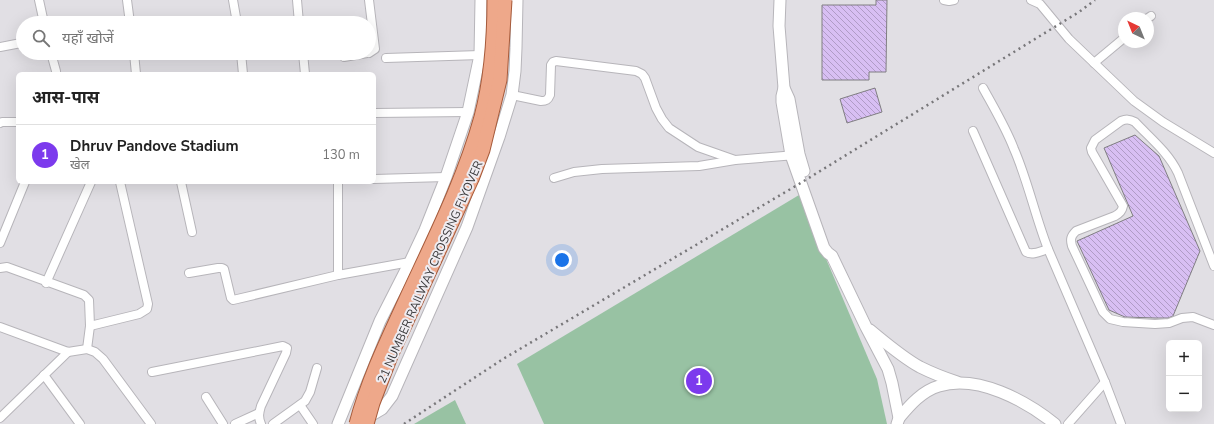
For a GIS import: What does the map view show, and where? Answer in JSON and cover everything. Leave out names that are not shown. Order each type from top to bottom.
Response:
[{"type":"main road","name":"21 NUMBER RAILWAY CROSSING FLYOVER","points":[[356,424],[368,385],[381,354],[452,200],[481,117],[492,48],[494,0]]},
{"type":"main road","name":"21 NUMBER RAILWAY CROSSING FLYOVER","points":[[367,424],[391,356],[472,180],[483,150],[500,80],[505,0]]},
{"type":"street","points":[[38,0],[42,16]]},
{"type":"street","points":[[127,0],[129,16]]},
{"type":"street","points":[[233,0],[236,16]]},
{"type":"street","points":[[297,0],[298,16]]},
{"type":"street","points":[[369,0],[371,16]]},
{"type":"street","points":[[338,424],[380,321],[439,202],[468,112],[480,55],[481,0]]},
{"type":"street","points":[[356,424],[382,409],[392,396],[500,137],[512,96],[516,48],[517,0]]},
{"type":"street","points":[[780,0],[779,26],[784,88],[782,102],[795,155],[824,248],[832,256],[888,369],[892,383],[898,421]]},
{"type":"street","points":[[944,0],[954,0]]},
{"type":"street","points":[[1031,0],[1040,4],[1069,39],[1123,92],[1144,110],[1214,153]]},
{"type":"street","points":[[1094,63],[1118,43]]},
{"type":"street","points":[[0,48],[16,44]]},
{"type":"street","points":[[386,58],[480,55]]},
{"type":"street","points":[[53,60],[56,71]]},
{"type":"street","points":[[135,60],[136,72]]},
{"type":"street","points":[[242,60],[243,72]]},
{"type":"street","points":[[304,60],[305,72]]},
{"type":"street","points":[[512,96],[541,101],[549,99],[551,66],[553,62],[556,61],[636,71],[642,74],[645,78],[656,108],[669,128],[698,147],[734,160]]},
{"type":"street","points":[[983,88],[1014,147],[1048,249],[1105,382],[1121,424]]},
{"type":"street","points":[[376,114],[468,112]]},
{"type":"street","points":[[1214,266],[1178,173],[1171,159],[1166,153],[1135,122],[1130,119],[1121,121],[1095,140],[1091,148],[1092,152],[1123,206],[1120,213],[1115,216],[1076,231],[1070,240],[1103,312],[1110,319],[1124,322],[1162,324],[1192,317],[1214,325]]},
{"type":"street","points":[[0,123],[16,122]]},
{"type":"street","points":[[973,131],[1026,252],[1032,254],[1048,249]]},
{"type":"street","points":[[554,178],[574,172],[602,169],[699,166],[734,160],[795,155]]},
{"type":"street","points":[[376,179],[446,177]]},
{"type":"street","points":[[0,243],[23,184]]},
{"type":"street","points":[[46,283],[90,184]]},
{"type":"street","points":[[90,326],[139,314],[147,309],[148,304],[120,184]]},
{"type":"street","points":[[181,184],[192,232]]},
{"type":"street","points":[[338,184],[338,275]]},
{"type":"street","points":[[189,273],[218,268],[224,269],[231,298],[233,300],[338,275],[410,262]]},
{"type":"street","points":[[0,268],[7,267],[46,283],[84,295],[89,300],[90,326],[87,349]]},
{"type":"street","points":[[0,327],[68,352],[87,349],[95,352],[103,359],[152,424]]},
{"type":"street","points":[[866,327],[905,357],[936,375],[958,383],[986,386],[1039,412],[1055,424]]},
{"type":"street","points":[[152,372],[283,346],[287,348],[286,353],[259,412],[261,424]]},
{"type":"street","points":[[0,418],[68,352]]},
{"type":"street","points":[[273,424],[305,401],[310,392],[317,368]]},
{"type":"street","points":[[44,375],[80,424]]},
{"type":"street","points":[[1068,424],[1105,382]]},
{"type":"street","points":[[898,421],[913,402],[926,392],[939,386],[958,383]]},
{"type":"street","points":[[206,397],[223,424]]},
{"type":"street","points":[[300,405],[313,424]]},
{"type":"street","points":[[235,424],[259,412]]},
{"type":"green space","points":[[799,195],[877,379],[887,424],[544,424],[517,364]]},
{"type":"green space","points":[[455,400],[466,424],[414,424]]},
{"type":"building","points":[[876,0],[887,0],[886,72],[869,72],[869,80],[822,80],[822,5],[876,5]]},
{"type":"building","points":[[875,88],[882,112],[847,123],[840,99]]},
{"type":"building","points":[[1135,135],[1159,156],[1200,251],[1173,316],[1168,318],[1125,317],[1109,310],[1077,241],[1133,216],[1104,148]]},
{"type":"railway","points":[[404,424],[503,359],[799,184],[1079,12],[1095,0]]},
{"type":"place","name":"Dhruv Pandove Stadium","points":[[699,381]]}]
